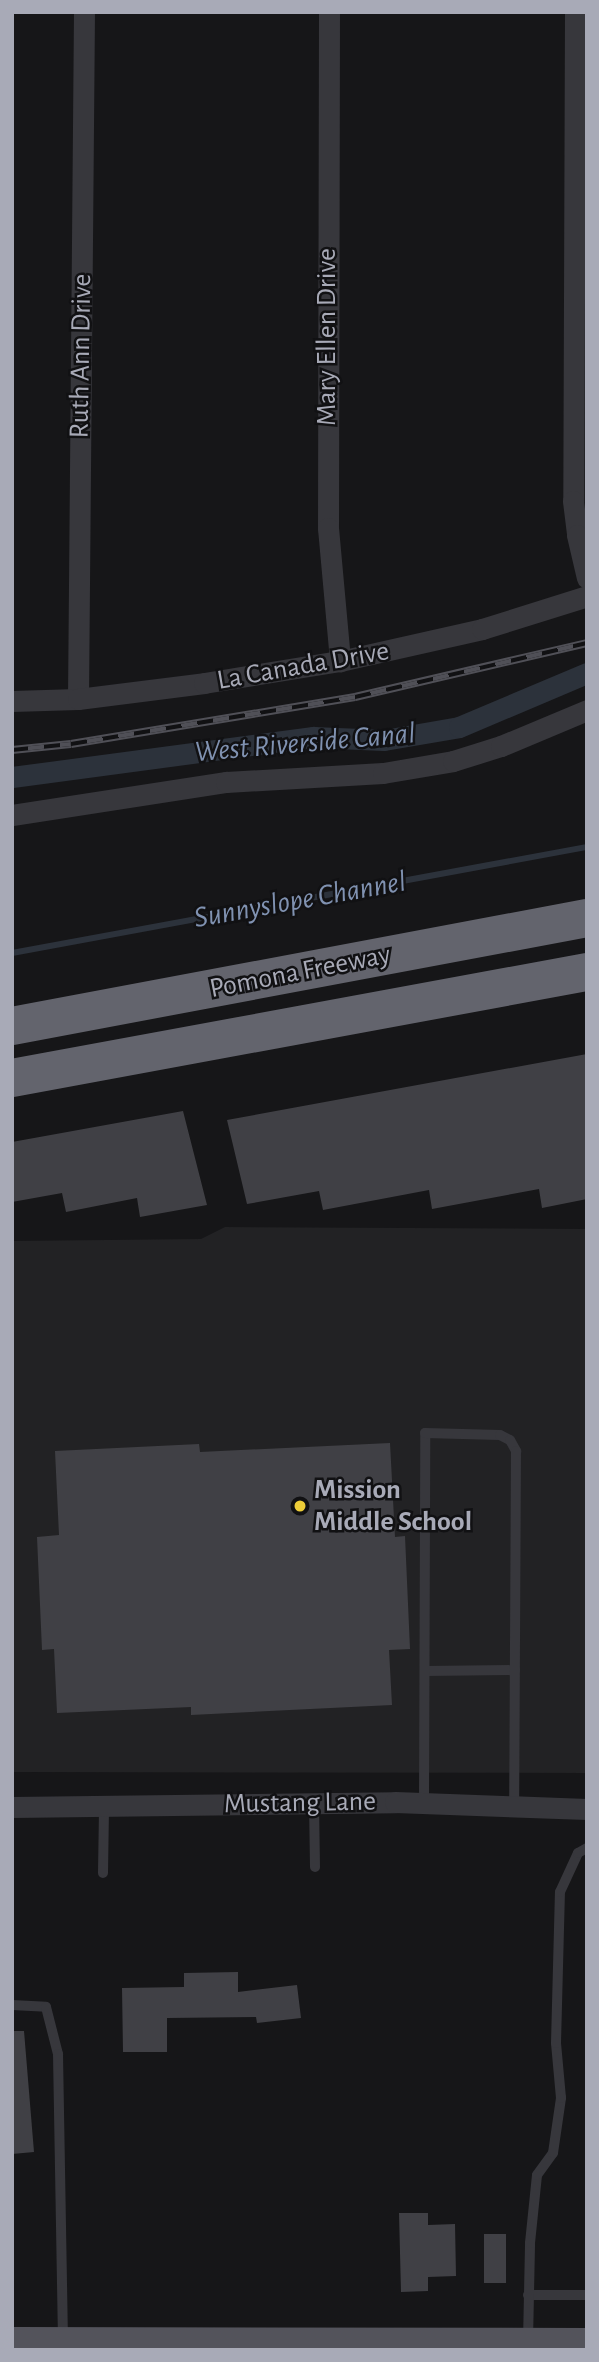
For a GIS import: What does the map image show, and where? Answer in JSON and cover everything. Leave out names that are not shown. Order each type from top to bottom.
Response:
[{"type":"highway","name":"Pomona Freeway","points":[[12,1026],[587,918]]},
{"type":"highway","name":"Pomona Freeway","points":[[12,1078],[587,972]]},
{"type":"main road","points":[[12,2343],[587,2344]]},
{"type":"street","name":"Ruth Ann Drive","points":[[78,699],[84,12]]},
{"type":"street","name":"Mary Ellen Drive","points":[[329,12],[328,490],[332,587],[340,661]]},
{"type":"street","points":[[575,12],[573,501],[577,535],[587,578]]},
{"type":"street","name":"La Canada Drive","points":[[12,701],[78,699],[204,683],[340,661],[470,632],[587,596]]},
{"type":"street","points":[[12,815],[226,782],[383,773],[453,761],[500,746],[587,709]]},
{"type":"street","name":"Mustang Lane","points":[[12,1807],[424,1803],[587,1809]]},
{"type":"lane","points":[[424,1803],[425,1433],[500,1435],[510,1440],[516,1451],[514,1806]]},
{"type":"lane","points":[[425,1671],[515,1670]]},
{"type":"lane","points":[[314,1803],[314,1867]]},
{"type":"lane","points":[[103,1873],[104,1806]]},
{"type":"lane","points":[[528,2344],[528,2295],[537,2175],[553,2153],[561,2098],[556,2043],[560,1892],[578,1853],[587,1848]]},
{"type":"lane","points":[[12,2005],[46,2007],[58,2054],[63,2343]]},
{"type":"lane","points":[[528,2295],[587,2295]]},
{"type":"shaded area","name":"Mission Middle School","points":[[225,1227],[587,1229],[587,1773],[12,1772],[12,1241],[201,1239]]},
{"type":"building","points":[[587,1054],[587,1199],[542,1208],[539,1189],[432,1209],[429,1190],[323,1210],[319,1191],[247,1204],[227,1120]]},
{"type":"building","points":[[183,1111],[207,1205],[140,1217],[137,1198],[66,1212],[62,1193],[12,1202],[12,1142]]},
{"type":"building","points":[[390,1443],[395,1537],[405,1536],[410,1649],[389,1650],[392,1705],[191,1715],[191,1707],[57,1713],[54,1649],[42,1650],[37,1537],[59,1535],[55,1451],[199,1444],[200,1452]]},
{"type":"building","points":[[238,1972],[238,1992],[297,1985],[301,2018],[257,2023],[256,2017],[167,2018],[167,2052],[123,2052],[122,1988],[184,1987],[184,1973]]},
{"type":"building","points":[[12,2031],[24,2031],[34,2152],[12,2154]]},
{"type":"building","points":[[399,2213],[428,2213],[428,2225],[455,2224],[456,2276],[428,2277],[428,2291],[401,2292]]},
{"type":"building","points":[[484,2234],[506,2234],[506,2283],[484,2283]]},
{"type":"waterway","name":"West Riverside Canal","points":[[12,777],[313,737],[384,740],[459,727],[587,673]]},
{"type":"waterway","name":"Sunnyslope Channel","points":[[12,953],[587,847]]},
{"type":"railway","points":[[12,750],[71,744],[355,697],[587,643]]},
{"type":"place","name":"Mission Middle School","points":[[300,1506]]}]
